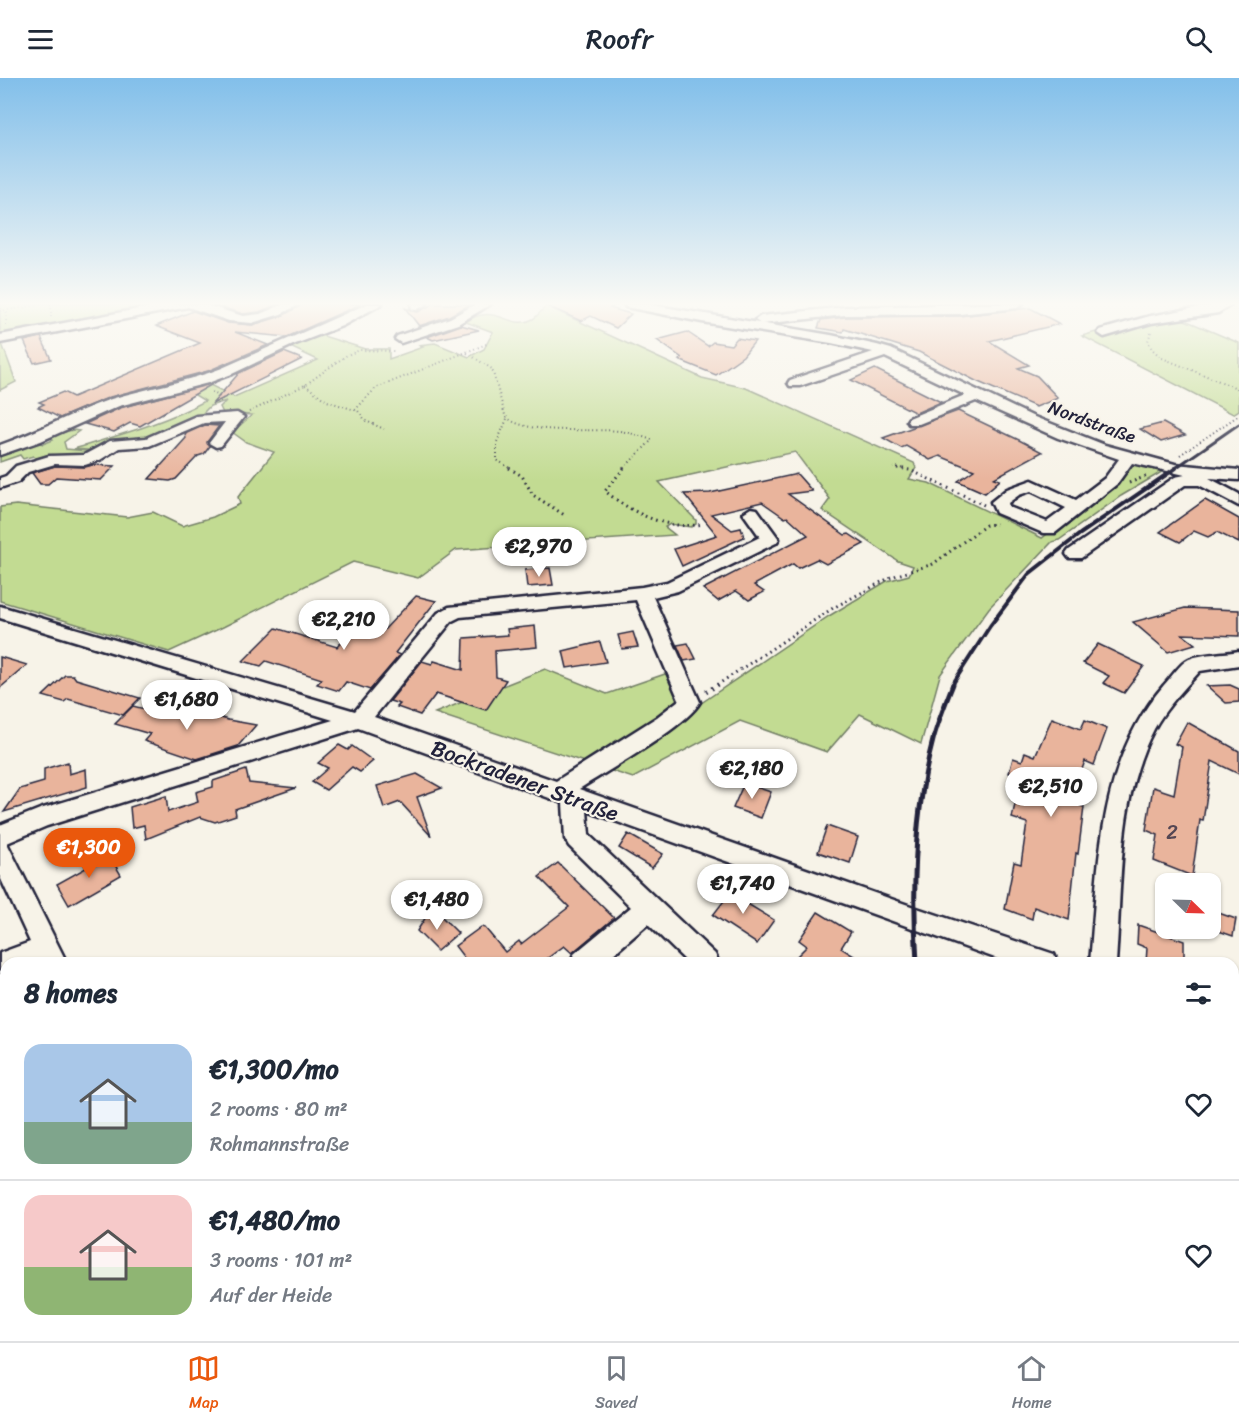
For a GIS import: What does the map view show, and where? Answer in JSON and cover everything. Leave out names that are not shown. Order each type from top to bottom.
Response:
[{"type":"street","points":[[0,450],[36,438],[114,403],[187,385],[244,363]]},
{"type":"street","points":[[795,383],[854,363]]},
{"type":"street","name":"Nordstraße","points":[[909,363],[1095,447],[1201,476],[1239,475]]},
{"type":"street","points":[[914,421],[978,395]]},
{"type":"street","points":[[216,443],[237,417]]},
{"type":"street","points":[[0,483],[12,479],[22,469],[54,459],[85,460],[95,457],[115,444],[149,442],[201,419],[237,417]]},
{"type":"street","points":[[1077,507],[1032,485],[1013,492],[999,502],[1002,510],[1048,529],[1077,507],[1111,481],[1129,457]]},
{"type":"street","points":[[1075,554],[1181,480],[1201,476]]},
{"type":"street","name":"Nordstraße","points":[[1201,476],[1239,501]]},
{"type":"street","points":[[0,836],[40,819],[358,720],[446,617],[456,611],[642,593],[672,587],[770,539],[751,513]]},
{"type":"street","points":[[642,593],[690,702],[665,723],[565,795],[577,839],[700,957]]},
{"type":"street","name":"Bockradener Straße","points":[[0,612],[358,720],[914,919],[1027,957]]},
{"type":"street","points":[[1105,957],[1118,803],[1130,761],[1145,726],[1194,665],[1239,658]]},
{"type":"street","points":[[0,851],[50,955]]},
{"type":"street","points":[[590,957],[648,908]]},
{"type":"path","points":[[237,417],[305,385],[334,363]]},
{"type":"path","points":[[355,410],[376,388],[441,363]]},
{"type":"path","points":[[483,363],[495,374],[503,413],[507,419],[534,426],[645,435],[652,440],[632,460],[630,465],[607,483],[605,491],[623,506],[664,524],[691,528],[703,524]]},
{"type":"path","points":[[1175,363],[1239,389]]},
{"type":"path","points":[[305,385],[327,401],[355,410],[366,421],[384,429]]},
{"type":"path","points":[[1164,466],[1239,415]]},
{"type":"path","points":[[507,419],[497,442],[497,460],[522,476],[533,495],[566,516]]},
{"type":"path","points":[[893,467],[910,470],[981,504],[1002,510]]},
{"type":"path","points":[[690,702],[833,608],[874,585]]},
{"type":"green space","points":[[0,363],[9,363],[16,382],[0,390]]},
{"type":"green space","points":[[311,363],[669,363],[702,378],[746,388],[914,463],[916,468],[909,479],[929,483],[1042,538],[1112,485],[1131,463],[1165,470],[1121,496],[1059,540],[1052,542],[989,608],[940,675],[921,744],[860,714],[827,752],[740,721],[633,778],[435,713],[545,669],[607,694],[668,673],[691,710],[829,616],[887,581],[909,575],[913,566],[898,561],[822,510],[830,499],[795,452],[659,482],[696,520],[696,524],[691,527],[670,524],[665,527],[675,535],[456,550],[418,578],[353,562],[169,652],[0,601],[0,507],[16,505],[127,517],[153,512],[182,526],[213,517],[240,504],[238,497],[274,452],[246,442],[232,432],[252,415],[223,413],[220,407],[226,401],[210,406],[198,418],[154,438],[115,441],[101,451],[74,449],[174,416],[205,401],[195,395],[195,388],[206,383],[234,397]]},
{"type":"green space","points":[[1134,363],[1239,363],[1239,410],[1233,414]]},
{"type":"green space","points":[[73,430],[79,431],[64,442],[66,449],[98,452],[37,459],[33,456],[23,459],[20,455],[0,462],[0,453],[36,441],[43,444],[53,440],[47,436]]},
{"type":"building","points":[[153,363],[227,363],[208,371],[110,397],[60,418],[38,407],[44,404],[39,402],[63,392],[73,397]]},
{"type":"building","points":[[261,363],[294,363],[212,404],[239,373]]},
{"type":"building","points":[[686,363],[733,363],[716,375]]},
{"type":"building","points":[[941,363],[1026,363],[1029,365],[1018,368],[1037,376],[1058,398],[1036,407]]},
{"type":"building","points":[[875,369],[941,402],[916,413],[851,380]]},
{"type":"building","points":[[216,382],[140,426],[130,423],[114,432],[85,424],[120,408]]},
{"type":"building","points":[[958,411],[1042,452],[994,478],[1000,480],[985,493],[958,481],[974,470],[940,456],[930,460],[906,446],[901,448],[883,438]]},
{"type":"building","points":[[1163,423],[1185,435],[1161,442],[1140,429]]},
{"type":"building","points":[[205,425],[219,426],[207,442],[210,446],[204,454],[198,456],[176,479],[170,481],[149,479],[186,438],[187,433]]},
{"type":"building","points":[[55,466],[115,466],[101,480],[56,477],[48,484],[40,484],[32,473]]},
{"type":"building","points":[[797,474],[812,491],[788,494],[845,535],[849,534],[864,544],[826,564],[817,559],[798,568],[793,564],[754,585],[764,592],[749,600],[736,591],[718,601],[703,589],[808,535],[788,517],[785,518],[762,502],[711,514],[732,530],[741,528],[744,537],[682,566],[674,549],[717,535],[684,494],[710,493]]},
{"type":"building","points":[[1205,500],[1239,519],[1239,543],[1217,532],[1208,537],[1194,531],[1180,542],[1160,532]]},
{"type":"building","points":[[550,568],[553,585],[527,587],[525,570]]},
{"type":"building","points":[[416,596],[436,601],[395,653],[400,655],[370,690],[346,682],[339,691],[317,684],[322,679],[266,661],[261,666],[243,661],[276,628],[337,647],[358,624],[383,631]]},
{"type":"building","points":[[1185,608],[1239,610],[1239,636],[1182,634],[1195,644],[1168,652],[1133,622]]},
{"type":"building","points":[[535,626],[537,647],[495,651],[496,677],[506,680],[486,710],[436,694],[420,715],[397,707],[400,704],[390,701],[422,661],[432,664],[434,661],[463,670],[464,638],[508,635],[507,629]]},
{"type":"building","points":[[633,632],[638,647],[622,649],[618,635]]},
{"type":"building","points":[[600,642],[606,662],[567,668],[563,651]]},
{"type":"building","points":[[688,643],[696,659],[684,661],[677,645]]},
{"type":"building","points":[[1098,644],[1144,666],[1124,693],[1103,683],[1109,676],[1083,663]]},
{"type":"building","points":[[0,657],[27,665],[0,688]]},
{"type":"building","points":[[65,675],[73,675],[76,679],[140,698],[123,715],[68,699],[64,702],[43,696]]},
{"type":"building","points":[[1230,685],[1239,689],[1239,702],[1226,703],[1207,686]]},
{"type":"building","points":[[178,705],[228,720],[256,725],[238,746],[197,759],[144,741],[150,734],[115,724],[133,706],[168,715]]},
{"type":"building","points":[[1052,718],[1081,729],[1085,720],[1107,729],[1094,765],[1085,761],[1070,802],[1084,807],[1078,854],[1076,853],[1069,920],[1034,907],[1032,919],[1005,909],[1014,862],[1021,864],[1027,823],[1012,818],[1021,777],[1009,773],[1013,758],[1022,761],[1025,752],[1035,756]]},
{"type":"building","points":[[1187,722],[1239,751],[1239,774],[1212,761],[1192,873],[1184,873],[1154,861],[1158,835],[1146,830],[1153,787],[1174,794],[1182,747],[1175,744]]},
{"type":"building","points":[[339,745],[348,750],[352,746],[373,761],[360,772],[352,767],[326,790],[312,782],[328,768],[318,763]]},
{"type":"building","points":[[68,762],[69,774],[86,769],[87,787],[4,812],[20,789],[44,782],[44,769]]},
{"type":"building","points":[[246,770],[249,783],[296,788],[235,809],[236,815],[215,822],[200,817],[146,839],[144,825],[132,828],[130,807],[166,796],[168,812],[198,802],[196,792],[213,787],[213,781]]},
{"type":"building","points":[[417,774],[442,788],[417,797],[431,836],[400,802],[384,808],[377,786]]},
{"type":"building","points":[[744,783],[771,792],[761,818],[733,808]]},
{"type":"building","points":[[827,826],[858,837],[850,863],[818,852]]},
{"type":"building","points":[[628,834],[663,854],[652,868],[619,848]]},
{"type":"building","points":[[99,855],[103,863],[111,858],[121,875],[69,905],[57,884],[86,868],[84,864]]},
{"type":"building","points":[[558,863],[614,918],[572,953],[564,946],[549,957],[463,957],[455,946],[481,927],[485,928],[505,952],[519,941],[521,944],[569,907],[539,877]]},
{"type":"building","points":[[737,884],[753,894],[746,903],[774,920],[757,944],[713,915]]},
{"type":"building","points":[[429,912],[438,913],[458,933],[437,951],[417,931]]},
{"type":"building","points":[[818,912],[851,932],[841,948],[855,957],[796,957],[807,946],[799,940]]},
{"type":"building","points":[[1221,914],[1236,919],[1233,936],[1221,932]]},
{"type":"building","points":[[1138,925],[1155,931],[1155,939],[1184,941],[1184,957],[1146,957],[1147,948],[1137,944]]},
{"type":"railway","points":[[1174,469],[1239,424]]},
{"type":"railway","points":[[952,685],[990,626],[1029,574],[1080,534],[1176,468]]},
{"type":"railway","points":[[917,957],[915,879],[918,823],[933,740],[953,684]]}]
